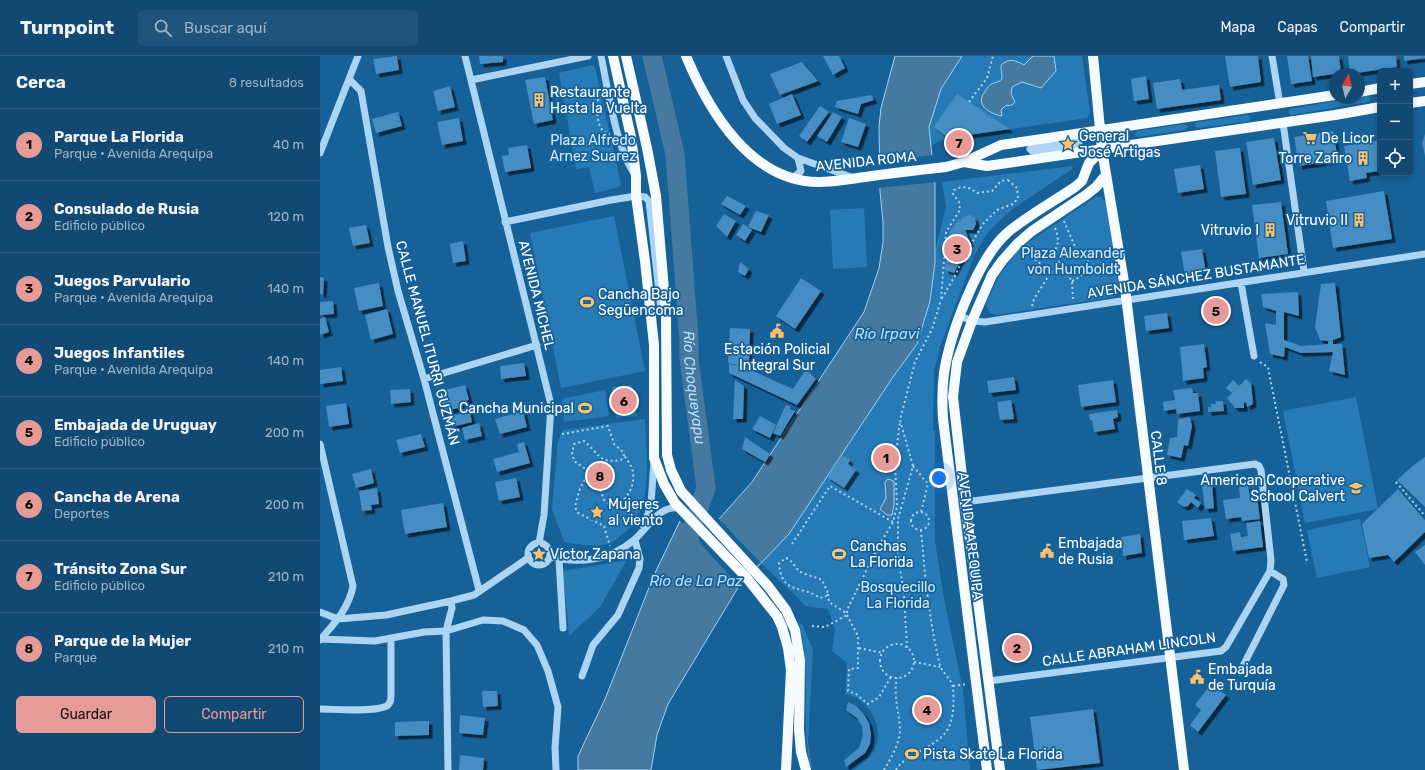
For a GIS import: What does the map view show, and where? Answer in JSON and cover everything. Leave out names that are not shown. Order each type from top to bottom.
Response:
[{"type":"main road","points":[[613,56],[631,137],[636,176],[636,196],[646,261],[654,345],[654,458],[664,484],[678,505],[750,574],[780,600],[795,630],[800,660],[799,730],[801,752],[806,770]]},
{"type":"main road","points":[[626,56],[647,148],[656,196],[666,329],[667,455],[671,470],[681,491],[750,574],[777,616],[786,638],[791,670],[786,770]]},
{"type":"main road","name":"AVENIDA ROMA","points":[[686,56],[704,92],[732,136],[747,151],[777,172],[793,178],[819,182],[946,167],[964,162],[1001,145],[1329,96]]},
{"type":"main road","name":"CALLE 8","points":[[1093,56],[1102,150],[1126,301],[1184,770]]},
{"type":"main road","points":[[1413,84],[1425,82]]},
{"type":"main road","points":[[1365,91],[1377,89]]},
{"type":"main road","points":[[1413,103],[1425,101]]},
{"type":"main road","points":[[1280,104],[1283,123]]},
{"type":"main road","name":"AVENIDA ROMA","points":[[964,162],[987,166],[1283,123],[1377,108]]},
{"type":"main road","name":"AVENIDA AREQUIPA","points":[[987,770],[943,419],[942,388],[946,359],[960,316],[979,273],[990,254],[1006,234],[1082,181],[1089,163],[1102,150]]},
{"type":"main road","name":"AVENIDA AREQUIPA","points":[[1000,770],[965,502],[953,397],[958,362],[972,321],[992,275],[1016,244],[1032,230],[1096,186],[1106,175]]},
{"type":"main road","points":[[953,504],[965,502]]},
{"type":"main road","points":[[976,683],[989,681]]},
{"type":"street","points":[[320,153],[350,80],[358,56]]},
{"type":"street","name":"AVENIDA MICHEL","points":[[464,56],[551,406],[544,515],[539,543]]},
{"type":"street","points":[[471,80],[588,56]]},
{"type":"street","points":[[600,56],[620,140],[628,165],[636,176]]},
{"type":"street","points":[[726,56],[743,100],[755,118],[784,148],[798,158],[853,178]]},
{"type":"street","points":[[1272,56],[1280,104]]},
{"type":"street","name":"CALLE MANUEL ITURRI GUZMÁN","points":[[350,80],[361,91],[388,247],[398,291],[424,379],[479,590]]},
{"type":"street","points":[[1283,123],[1304,271]]},
{"type":"street","points":[[1077,141],[1079,143],[1078,145],[1032,151],[1030,149],[1032,147],[1077,141]]},
{"type":"street","points":[[793,178],[801,171],[798,158]]},
{"type":"street","points":[[505,222],[636,196],[645,196],[649,200],[661,313],[666,329]]},
{"type":"street","name":"AVENIDA SÁNCHEZ BUSTAMANTE","points":[[972,321],[985,322],[1241,283],[1304,271],[1425,254]]},
{"type":"street","points":[[1241,283],[1254,356]]},
{"type":"street","points":[[960,316],[972,321]]},
{"type":"street","points":[[424,379],[537,345]]},
{"type":"street","points":[[320,444],[352,586],[350,600],[338,619],[320,640]]},
{"type":"street","points":[[643,530],[651,504],[654,458]]},
{"type":"street","points":[[965,502],[1148,477],[1255,464],[1259,466],[1261,470],[1271,560],[1270,571],[1283,579],[1284,585],[1240,672]]},
{"type":"street","points":[[550,556],[581,561],[600,558],[614,553],[634,540],[662,511],[671,506],[678,505]]},
{"type":"street","points":[[582,676],[593,645],[618,615],[639,568],[640,559],[634,540]]},
{"type":"street","points":[[539,543],[548,548],[550,556],[546,562],[540,565],[533,564],[528,558],[529,548],[539,543]]},
{"type":"street","points":[[320,612],[338,619],[386,616],[452,605],[474,595],[479,590],[528,558]]},
{"type":"street","points":[[559,558],[562,628]]},
{"type":"street","name":"CALLE ABRAHAM LINCOLN","points":[[989,681],[1171,657],[1221,652],[1226,647],[1270,571]]},
{"type":"street","points":[[448,770],[446,631],[452,605]]},
{"type":"street","points":[[320,640],[375,641],[424,632],[446,631],[483,620],[503,621],[524,630],[537,644],[548,671],[558,707],[555,748],[556,770]]},
{"type":"street","points":[[320,709],[376,709],[387,706],[390,702],[391,696],[391,638]]},
{"type":"path","points":[[969,102],[987,78],[993,56]]},
{"type":"path","points":[[602,91],[598,96],[597,119],[606,134],[612,134]]},
{"type":"path","points":[[812,626],[825,627],[847,614],[877,549],[893,522],[897,506],[895,462],[900,420],[915,362],[932,329],[941,300],[983,224],[997,210],[1013,204],[1018,198],[1017,188],[1013,182],[1008,180],[1001,181],[992,191],[977,193],[970,188],[963,187],[954,190],[953,194],[959,202],[960,210],[946,232],[941,300]]},
{"type":"path","points":[[1064,220],[1076,249]]},
{"type":"path","points":[[1028,245],[1039,253],[1050,254],[1056,249],[1058,244],[1059,237],[1054,226]]},
{"type":"path","points":[[1073,300],[1072,280],[1059,263],[1059,258],[1063,254],[1076,249],[1089,253],[1110,252]]},
{"type":"path","points":[[1023,250],[1051,272]]},
{"type":"path","points":[[1072,280],[1078,279],[1086,270],[1089,253]]},
{"type":"path","points":[[1032,307],[1034,299],[1051,272],[1064,268]]},
{"type":"path","points":[[1254,356],[1261,364],[1268,367],[1307,562]]},
{"type":"path","points":[[900,420],[913,466],[928,484],[920,512],[913,516],[911,521],[915,528],[921,530],[926,528],[929,522],[928,517],[920,512]]},
{"type":"path","points":[[562,434],[608,426],[614,444],[622,451],[633,472],[626,499],[620,504],[612,506],[604,500],[596,476],[574,461],[572,453],[574,444],[584,441],[590,446],[595,455],[609,462],[621,460],[624,455]]},
{"type":"path","points":[[907,648],[897,645],[891,646],[883,653],[880,664],[882,670],[891,677],[902,677],[910,672],[914,662],[913,656],[907,648],[904,595],[898,553],[898,519],[913,466]]},
{"type":"path","points":[[592,473],[586,477],[575,507],[578,513],[604,526],[610,546]]},
{"type":"path","points":[[1396,482],[1425,516]]},
{"type":"path","points":[[792,544],[830,486],[893,522]]},
{"type":"path","points":[[896,770],[899,764],[937,741],[948,728],[954,703],[953,686],[940,667],[925,578],[921,530]]},
{"type":"path","points":[[828,593],[824,598],[820,598],[810,592],[799,591],[791,587],[783,580],[779,571],[779,563],[786,558],[791,560],[798,570],[822,580],[828,593],[829,602],[847,614],[858,636],[859,648],[858,668],[849,669],[848,691],[856,694],[868,704],[878,697],[891,677]]},
{"type":"path","points":[[859,648],[883,653]]},
{"type":"path","points":[[914,662],[940,667]]},
{"type":"path","points":[[884,770],[897,744],[900,730],[895,687],[896,678]]},
{"type":"path","points":[[953,686],[976,683]]},
{"type":"green space","points":[[962,56],[1082,56],[1090,113],[1087,118],[943,139],[929,147],[930,123],[937,99],[948,77]]},
{"type":"green space","name":"Plaza Alfredo Arnez Suarez","points":[[592,65],[595,67],[621,184],[619,187],[595,193],[589,167],[576,169],[559,73]]},
{"type":"green space","points":[[1365,96],[1367,96],[1370,99],[1368,102],[1365,103]]},
{"type":"green space","points":[[1329,102],[1329,104],[1356,104],[1291,115],[1288,112],[1290,109]]},
{"type":"green space","points":[[1248,115],[1251,118],[1249,121],[1198,128],[1194,126],[1197,122]]},
{"type":"green space","points":[[1184,124],[1188,127],[1185,130],[1138,137],[1135,135],[1137,131]]},
{"type":"green space","name":"Bosquecillo La Florida","points":[[1073,166],[1072,169],[1014,208],[986,235],[974,256],[941,344],[934,371],[933,431],[935,431],[935,541],[944,599],[963,690],[970,770],[853,770],[868,759],[872,754],[878,736],[877,726],[869,709],[862,702],[845,694],[847,663],[832,651],[835,629],[828,609],[805,606],[760,562],[789,534],[893,377],[917,344],[935,263],[936,248],[946,207],[942,182]]},
{"type":"green space","name":"Plaza Alexander von Humboldt","points":[[1097,196],[1106,202],[1119,289],[1117,295],[1114,297],[996,315],[990,313],[986,305],[998,277],[1020,248]]},
{"type":"green space","points":[[864,208],[867,267],[833,269],[830,210]]},
{"type":"green space","name":"Cancha Bajo Següencoma","points":[[614,216],[645,371],[561,388],[530,233]]},
{"type":"green space","points":[[632,385],[637,416],[616,418],[612,387]]},
{"type":"green space","name":"Cancha Municipal","points":[[605,390],[609,416],[564,422],[562,399]]},
{"type":"green space","points":[[1356,397],[1378,509],[1305,523],[1283,411]]},
{"type":"green space","points":[[645,419],[647,466],[646,483],[644,499],[639,514],[631,526],[610,543],[599,546],[590,546],[567,543],[564,541],[552,509],[558,440],[562,430]]},
{"type":"green space","points":[[1360,519],[1370,567],[1317,578],[1307,530]]},
{"type":"green space","points":[[627,560],[600,607],[569,636],[563,571]]},
{"type":"green space","points":[[799,623],[802,624],[813,650],[808,742],[811,769],[806,732],[805,659]]},
{"type":"water","points":[[895,56],[962,56],[941,89],[929,127],[935,185],[935,263],[930,301],[917,344],[893,377],[789,534],[739,586],[668,704],[657,735],[651,770],[578,770],[578,756],[605,699],[654,575],[680,521],[696,538],[719,519],[752,482],[864,312],[879,268],[883,242],[880,191],[879,126],[881,108]]},
{"type":"water","points":[[1033,56],[1054,56],[1056,71],[1041,88],[1022,82],[1012,87],[1011,94],[1015,102],[1012,105],[1005,106],[1001,110],[1002,116],[986,109],[981,102],[982,98],[989,86],[1002,79],[1001,65],[1012,60],[1024,65]]},
{"type":"water","points":[[888,479],[894,481],[894,504],[892,515],[887,515],[880,509],[886,498],[885,482]]},
{"type":"pier","points":[[933,155],[936,182],[878,188],[877,162]]},
{"type":"pier","points":[[718,518],[760,562],[739,586],[679,520],[682,519],[696,536]]},
{"type":"building","points":[[397,56],[399,70],[376,74],[373,59]]},
{"type":"building","points":[[479,56],[503,56],[503,62],[480,64]]},
{"type":"building","points":[[823,56],[839,56],[845,68],[833,75]]},
{"type":"building","points":[[1225,56],[1258,56],[1261,82],[1230,87]]},
{"type":"building","points":[[1287,56],[1308,56],[1312,81],[1291,84]]},
{"type":"building","points":[[1311,56],[1339,56],[1340,68],[1329,68],[1329,75],[1313,77]]},
{"type":"building","points":[[1348,56],[1396,56],[1397,67],[1377,68],[1377,70],[1365,72],[1365,68],[1349,68]]},
{"type":"building","points":[[1404,56],[1425,56],[1425,58],[1404,61]]},
{"type":"building","points":[[802,62],[818,81],[780,95],[770,74]]},
{"type":"building","points":[[1146,76],[1149,99],[1134,101],[1131,79]]},
{"type":"building","name":"Restaurante Hasta la Vuelta","points":[[545,77],[553,120],[534,124],[525,80]]},
{"type":"building","points":[[1180,79],[1182,90],[1219,85],[1221,100],[1157,109],[1153,83]]},
{"type":"building","points":[[450,86],[455,107],[438,111],[433,91]]},
{"type":"building","points":[[792,94],[801,115],[777,124],[769,104]]},
{"type":"building","points":[[957,94],[1010,129],[948,138],[934,127]]},
{"type":"building","points":[[871,95],[874,100],[861,104],[858,114],[835,107],[837,101]]},
{"type":"building","points":[[820,106],[829,112],[807,142],[799,136]]},
{"type":"building","points":[[398,112],[402,126],[376,133],[372,119]]},
{"type":"building","points":[[833,112],[842,117],[827,142],[817,136]]},
{"type":"building","points":[[459,118],[463,141],[442,145],[437,122]]},
{"type":"building","points":[[849,118],[866,124],[858,147],[841,142]]},
{"type":"building","points":[[1333,131],[1338,160],[1299,166],[1294,137]]},
{"type":"building","points":[[1425,134],[1425,156],[1422,143]]},
{"type":"building","points":[[968,137],[969,146],[950,149],[949,139]]},
{"type":"building","points":[[1274,138],[1281,180],[1253,185],[1246,142]]},
{"type":"building","name":"Torre Zafiro","points":[[1377,140],[1377,171],[1366,173],[1367,178],[1350,181],[1344,146]]},
{"type":"building","points":[[527,145],[531,168],[505,172],[502,156],[509,155],[508,148]]},
{"type":"building","points":[[1240,148],[1246,194],[1221,197],[1215,151]]},
{"type":"building","points":[[1200,165],[1204,189],[1178,193],[1174,169]]},
{"type":"building","name":"Vitruvio II","points":[[1384,191],[1392,239],[1333,248],[1326,201]]},
{"type":"building","points":[[727,196],[746,206],[740,215],[721,204]]},
{"type":"building","name":"Vitruvio I","points":[[1281,202],[1288,254],[1259,258],[1252,205]]},
{"type":"building","points":[[756,211],[769,215],[761,232],[748,227]]},
{"type":"building","points":[[724,214],[736,221],[727,237],[716,226]]},
{"type":"building","points":[[970,215],[975,218],[976,224],[973,230],[965,230],[970,242],[954,273],[945,270],[950,232],[959,219],[960,222],[963,217]]},
{"type":"building","points":[[743,224],[752,230],[745,241],[736,235]]},
{"type":"building","points":[[366,225],[370,243],[353,246],[349,228]]},
{"type":"building","points":[[463,241],[466,261],[453,263],[450,244]]},
{"type":"building","points":[[1202,249],[1206,273],[1185,276],[1181,252]]},
{"type":"building","points":[[740,262],[749,269],[745,276],[738,272]]},
{"type":"building","points":[[320,277],[324,278],[323,295],[320,294]]},
{"type":"building","points":[[801,278],[821,291],[795,329],[776,316]]},
{"type":"building","points":[[379,283],[383,306],[359,311],[354,288]]},
{"type":"building","points":[[1335,283],[1341,337],[1333,340],[1333,344],[1342,344],[1345,375],[1329,371],[1333,352],[1301,353],[1285,347],[1284,357],[1270,354],[1265,323],[1276,325],[1276,311],[1263,307],[1261,294],[1298,292],[1299,316],[1284,312],[1284,340],[1301,346],[1328,344],[1328,341],[1320,340],[1315,327],[1321,284]]},
{"type":"building","points":[[333,301],[334,314],[320,315],[320,302]]},
{"type":"building","points":[[387,309],[393,334],[371,340],[365,315]]},
{"type":"building","points":[[1167,313],[1169,328],[1146,331],[1144,316]]},
{"type":"building","points":[[325,317],[329,332],[320,335],[320,319]]},
{"type":"building","points":[[730,328],[750,329],[749,362],[746,368],[793,389],[806,369],[816,379],[797,405],[729,373],[729,364],[745,367],[728,363]]},
{"type":"building","points":[[1204,344],[1207,367],[1203,368],[1204,378],[1183,381],[1180,347]]},
{"type":"building","points":[[524,363],[526,376],[501,379],[500,366]]},
{"type":"building","points":[[341,367],[343,381],[320,384],[320,370]]},
{"type":"building","points":[[1014,377],[1016,390],[989,393],[987,381]]},
{"type":"building","points":[[1246,379],[1251,383],[1253,404],[1247,407],[1246,402],[1244,403],[1244,408],[1235,408],[1227,398],[1232,393],[1226,388],[1233,380],[1239,386]]},
{"type":"building","points":[[735,380],[744,386],[743,419],[733,419]]},
{"type":"building","points":[[1113,380],[1116,402],[1081,407],[1078,385]]},
{"type":"building","points":[[465,385],[469,400],[461,402],[462,407],[442,412],[437,392]]},
{"type":"building","points":[[1192,388],[1193,393],[1198,393],[1200,411],[1177,414],[1176,409],[1164,411],[1163,402],[1175,400],[1173,390]]},
{"type":"building","points":[[410,389],[411,402],[391,404],[390,390]]},
{"type":"building","points":[[1011,400],[1014,419],[1000,420],[997,402]]},
{"type":"building","points":[[1215,401],[1223,401],[1224,411],[1208,412],[1208,407],[1211,407],[1211,404],[1216,404]]},
{"type":"building","points":[[346,403],[349,424],[329,427],[326,406]]},
{"type":"building","points":[[786,405],[790,406],[790,409],[795,411],[780,436],[773,433]]},
{"type":"building","points":[[469,408],[472,422],[448,428],[445,417],[460,414],[459,410]]},
{"type":"building","points":[[1117,410],[1118,417],[1113,419],[1115,429],[1094,432],[1092,420],[1090,420],[1089,414]]},
{"type":"building","points":[[523,411],[527,427],[500,434],[495,419]]},
{"type":"building","points":[[760,416],[776,425],[770,438],[752,429]]},
{"type":"building","points":[[1190,417],[1192,426],[1188,446],[1184,445],[1181,458],[1167,455],[1170,438],[1177,437],[1178,419]]},
{"type":"building","points":[[479,423],[482,436],[465,440],[462,428]]},
{"type":"building","points":[[421,434],[425,447],[400,453],[396,440]]},
{"type":"building","points":[[745,437],[770,454],[765,462],[742,449]]},
{"type":"building","points":[[524,442],[530,463],[497,472],[493,459],[519,452],[517,444]]},
{"type":"building","points":[[842,455],[850,460],[848,464],[856,470],[844,488],[827,477]]},
{"type":"building","points":[[1425,457],[1425,507],[1397,480]]},
{"type":"building","points":[[371,469],[374,483],[356,488],[352,474]]},
{"type":"building","points":[[516,478],[520,497],[499,501],[495,482]]},
{"type":"building","points":[[1212,484],[1214,508],[1205,509],[1202,485]]},
{"type":"building","points":[[1248,486],[1250,497],[1257,496],[1260,519],[1242,521],[1241,517],[1226,519],[1223,500],[1240,498],[1239,487]]},
{"type":"building","points":[[377,488],[379,504],[371,505],[372,510],[362,511],[359,491]]},
{"type":"building","points":[[1187,489],[1196,495],[1194,498],[1201,503],[1198,508],[1191,502],[1188,506],[1184,507],[1177,502]]},
{"type":"building","points":[[1398,489],[1425,520],[1425,532],[1394,562],[1388,555],[1369,558],[1362,524]]},
{"type":"building","points":[[443,503],[447,527],[405,534],[401,510]]},
{"type":"building","points":[[1211,518],[1214,536],[1184,540],[1182,521]]},
{"type":"building","points":[[1260,521],[1263,547],[1233,551],[1230,534],[1240,532],[1241,537],[1248,536],[1246,523]]},
{"type":"building","points":[[1140,534],[1142,553],[1123,556],[1121,537]]},
{"type":"building","points":[[1425,545],[1425,565],[1415,552]]},
{"type":"building","points":[[1211,684],[1226,695],[1198,732],[1190,725],[1201,710],[1195,705]]},
{"type":"building","points":[[482,691],[497,691],[498,706],[483,707]]},
{"type":"building","points":[[848,702],[856,706],[863,713],[869,723],[871,734],[870,744],[865,753],[846,767],[844,760],[859,748],[863,735],[862,726],[857,718],[846,710]]},
{"type":"building","points":[[1093,709],[1100,763],[1037,770],[1030,717]]},
{"type":"building","points":[[460,715],[485,718],[483,735],[459,733]]},
{"type":"building","points":[[429,721],[429,735],[395,736],[395,722]]},
{"type":"building","points":[[460,755],[484,758],[483,770],[459,770]]},
{"type":"waterway","name":"Río Choqueyapu","points":[[652,56],[675,154],[689,339],[689,359],[706,488],[689,536],[692,557]]},
{"type":"place","name":"Restaurante Hasta la Vuelta","points":[[539,100]]},
{"type":"place","name":"De Licor","points":[[1310,138]]},
{"type":"place","name":"Tránsito Zona Sur","points":[[959,143]]},
{"type":"place","name":"General José Artigas","points":[[1068,144]]},
{"type":"place","name":"Torre Zafiro","points":[[1363,158]]},
{"type":"place","name":"Vitruvio II","points":[[1359,220]]},
{"type":"place","name":"Vitruvio I","points":[[1270,230]]},
{"type":"place","name":"Juegos Parvulario","points":[[957,249]]},
{"type":"place","name":"Cancha Bajo Següencoma","points":[[587,302]]},
{"type":"place","name":"Embajada de Uruguay","points":[[1216,311]]},
{"type":"place","name":"Estación Policial Integral Sur","points":[[777,331]]},
{"type":"place","name":"Cancha de Arena","points":[[624,401]]},
{"type":"place","name":"Cancha Municipal","points":[[585,408]]},
{"type":"place","name":"Parque La Florida","points":[[886,458]]},
{"type":"place","name":"Parque de la Mujer","points":[[600,476]]},
{"type":"place","name":"American Cooperative School Calvert","points":[[1356,488]]},
{"type":"place","name":"Mujeres al viento","points":[[597,512]]},
{"type":"place","name":"Embajada de Rusia","points":[[1047,551]]},
{"type":"place","name":"Víctor Zapana","points":[[539,554]]},
{"type":"place","name":"Canchas La Florida","points":[[839,554]]},
{"type":"place","name":"Consulado de Rusia","points":[[1017,648]]},
{"type":"place","name":"Embajada de Turquía","points":[[1197,677]]},
{"type":"place","name":"Juegos Infantiles","points":[[927,710]]},
{"type":"place","name":"Pista Skate La Florida","points":[[912,754]]},
{"type":"water label","name":"Río Irpavi","points":[[887,334]]},
{"type":"water label","name":"Río de La Paz","points":[[696,581]]}]
